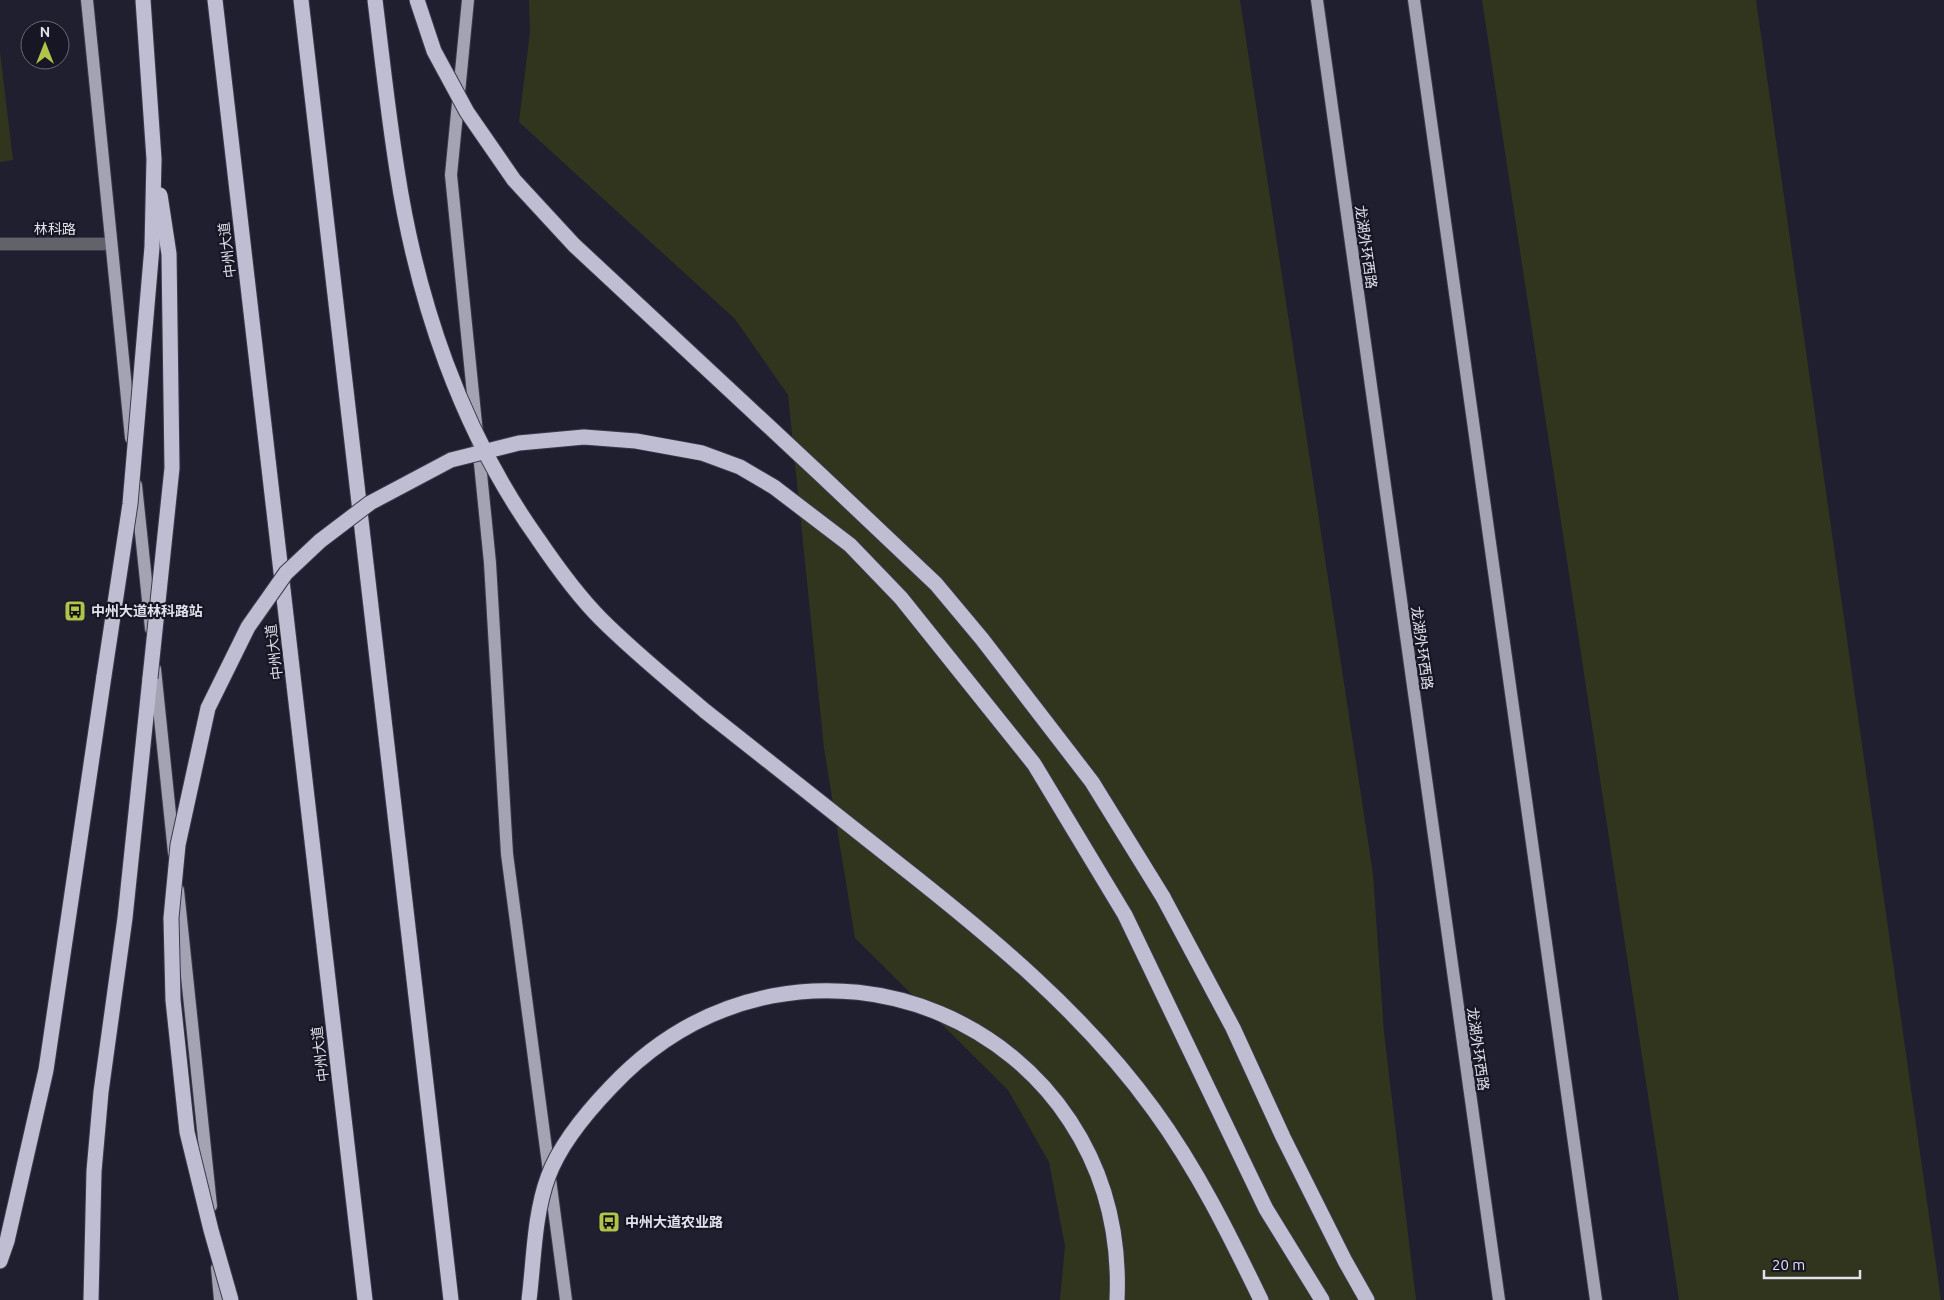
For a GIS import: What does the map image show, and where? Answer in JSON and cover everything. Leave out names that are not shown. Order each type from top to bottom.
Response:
[{"type":"highway","points":[[91,1300],[94,1171],[101,1092],[125,918],[172,468],[169,254],[154,159],[143,0]]},
{"type":"highway","name":"中州大道","points":[[214,0],[365,1300]]},
{"type":"highway","points":[[301,0],[451,1300]]},
{"type":"highway","points":[[375,0],[397,171],[412,246],[432,323],[451,377],[494,470],[523,519],[560,571],[600,618],[646,660],[704,711],[971,921],[1050,993],[1109,1053],[1154,1110],[1202,1183],[1261,1300]]},
{"type":"highway","points":[[417,0],[434,51],[462,103],[514,180],[574,245],[936,584],[982,639],[1092,782],[1164,897],[1233,1028],[1283,1137],[1345,1261],[1368,1300]]},
{"type":"highway","points":[[0,1261],[7,1241],[46,1070],[130,504],[152,247],[154,159]]},
{"type":"highway","points":[[231,1300],[211,1230],[187,1132],[173,1000],[171,918],[178,845],[208,708],[248,626],[286,573],[320,541],[370,502],[451,460],[519,443],[584,437],[636,441],[702,453],[740,467],[774,488],[850,546],[901,598],[1034,764],[1120,906],[1266,1209],[1322,1300]]},
{"type":"highway","points":[[529,1300],[539,1211],[548,1176],[564,1145],[628,1068],[658,1044],[682,1029],[724,1009],[761,998],[798,992],[836,990],[874,994],[911,1002],[945,1015],[977,1031],[1007,1051],[1034,1075],[1058,1102],[1078,1132],[1094,1164],[1106,1197],[1115,1232],[1119,1271],[1117,1300]]},
{"type":"main road","points":[[87,0],[220,1300]]},
{"type":"main road","points":[[468,0],[451,175],[490,563],[507,854],[566,1300]]},
{"type":"main road","name":"龙湖外环西路","points":[[1317,0],[1498,1300]]},
{"type":"main road","points":[[1414,0],[1596,1300]]},
{"type":"street","name":"林科路","points":[[0,244],[111,244]]},
{"type":"green space","points":[[529,0],[1240,0],[1373,874],[1384,1033],[1416,1300],[1060,1300],[1065,1246],[1049,1162],[1008,1090],[855,938],[824,748],[788,395],[735,319],[519,122],[530,32]]},
{"type":"green space","points":[[1482,0],[1756,0],[1941,1300],[1679,1300]]},
{"type":"green space","points":[[0,52],[13,160],[0,162]]},
{"type":"place","name":"中州大道林科路站","points":[[75,611]]},
{"type":"place","name":"中州大道农业路","points":[[609,1222]]}]
